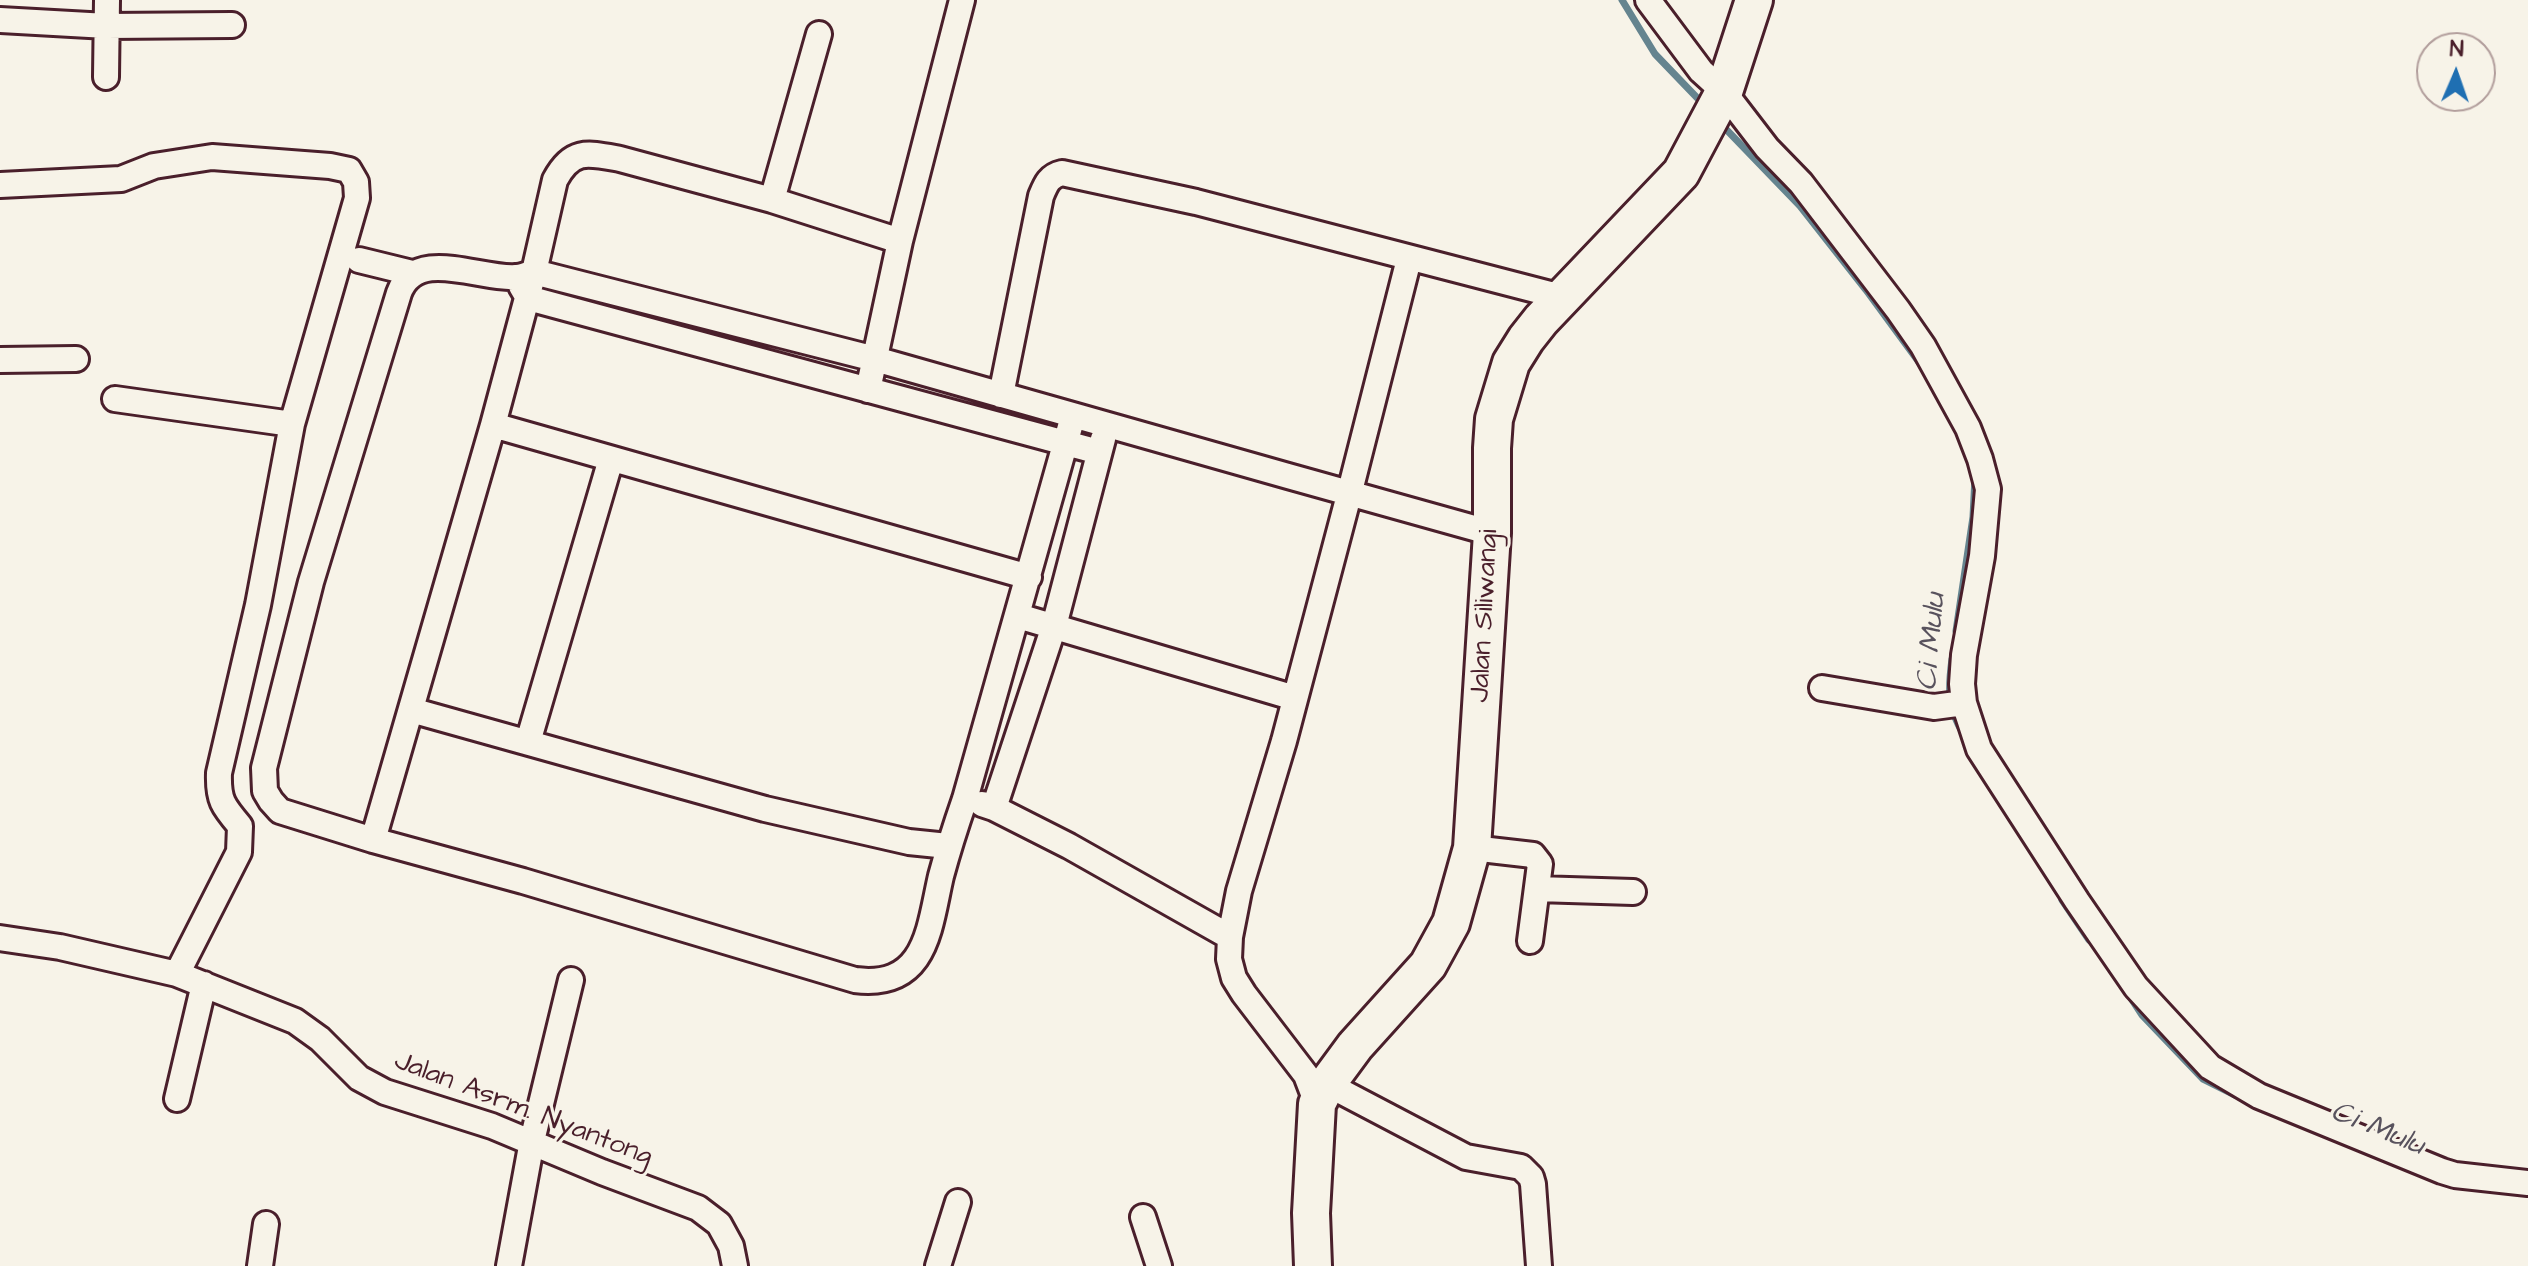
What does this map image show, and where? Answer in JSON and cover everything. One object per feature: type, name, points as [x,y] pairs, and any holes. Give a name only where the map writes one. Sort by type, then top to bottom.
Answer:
[{"type":"street","points":[[106,77],[107,0]]},
{"type":"street","points":[[868,390],[900,241],[962,0]]},
{"type":"street","points":[[1648,0],[1701,71],[1723,92],[1767,148],[1801,183],[1898,310],[1923,346],[1968,428],[1988,489],[1982,556],[1964,655],[1963,703],[1979,749],[2136,987],[2210,1067],[2259,1096],[2442,1171],[2528,1183]]},
{"type":"street","name":"Jalan Siliwangi","points":[[1322,1094],[1355,1046],[1428,965],[1451,923],[1472,848],[1492,533],[1494,419],[1511,363],[1526,339],[1562,297],[1681,173],[1723,92],[1754,0]]},
{"type":"street","points":[[0,20],[107,26],[232,25]]},
{"type":"street","points":[[772,200],[819,34]]},
{"type":"street","points":[[373,840],[493,425],[526,283],[555,180],[563,167],[571,158],[596,155],[620,159],[772,200],[900,241]]},
{"type":"street","points":[[0,185],[121,179],[154,166],[212,157],[330,166],[349,170],[356,182],[357,198],[292,424],[258,605],[219,773],[221,803],[240,826],[239,852],[177,974]]},
{"type":"street","points":[[1001,395],[1041,196],[1048,181],[1062,173],[1196,202],[1562,297]]},
{"type":"street","points":[[1409,259],[1295,698],[1239,891],[1229,959],[1234,978],[1244,994],[1322,1094],[1466,1157],[1515,1165],[1526,1172],[1533,1184],[1539,1266]]},
{"type":"street","points":[[359,260],[412,273],[435,267],[732,323],[875,359],[1492,533]]},
{"type":"street","points":[[412,273],[399,293],[311,582],[264,768],[265,791],[271,801],[280,811],[373,840],[523,881],[855,980],[873,982],[907,967],[919,955],[930,932],[948,846],[965,799],[1073,416]]},
{"type":"street","points":[[526,283],[722,351],[1099,452]]},
{"type":"street","points":[[722,351],[732,323]]},
{"type":"street","points":[[0,360],[76,359]]},
{"type":"street","points":[[115,399],[292,424]]},
{"type":"street","points":[[493,425],[1029,577]]},
{"type":"street","points":[[994,808],[1054,626],[1107,425]]},
{"type":"street","points":[[528,742],[611,459]]},
{"type":"street","points":[[1018,616],[1295,698]]},
{"type":"street","points":[[1822,688],[1934,707],[1963,703]]},
{"type":"street","points":[[411,710],[765,809],[909,842],[948,846]]},
{"type":"street","points":[[965,799],[994,808],[1069,846],[1230,937]]},
{"type":"street","points":[[1472,848],[1533,855],[1540,864],[1530,941]]},
{"type":"street","points":[[1537,889],[1633,892]]},
{"type":"street","name":"Jalan Asrm. Nyantong","points":[[0,938],[60,947],[177,974],[295,1021],[320,1039],[359,1078],[385,1092],[532,1141],[602,1172],[698,1208],[719,1224],[731,1246],[735,1266]]},
{"type":"street","points":[[509,1266],[532,1141],[571,980]]},
{"type":"street","points":[[177,1099],[204,984]]},
{"type":"street","points":[[1313,1266],[1311,1213],[1322,1094]]},
{"type":"street","points":[[938,1266],[958,1202]]},
{"type":"street","points":[[1143,1217],[1159,1266]]},
{"type":"street","points":[[260,1266],[266,1224]]},
{"type":"waterway","name":"Ci Mulu","points":[[1622,0],[1655,54],[1704,105]]},
{"type":"waterway","name":"Ci Mulu","points":[[1720,123],[1800,206],[1921,365]]},
{"type":"waterway","name":"Ci Mulu","points":[[1956,631],[1973,517],[1975,477]]},
{"type":"waterway","name":"Ci Mulu","points":[[1952,659],[1950,698],[1954,716],[1964,735]]},
{"type":"waterway","name":"Ci Mulu","points":[[2062,900],[2089,940]]},
{"type":"waterway","name":"Ci Mulu","points":[[2129,995],[2142,1015],[2203,1079],[2235,1095]]}]
